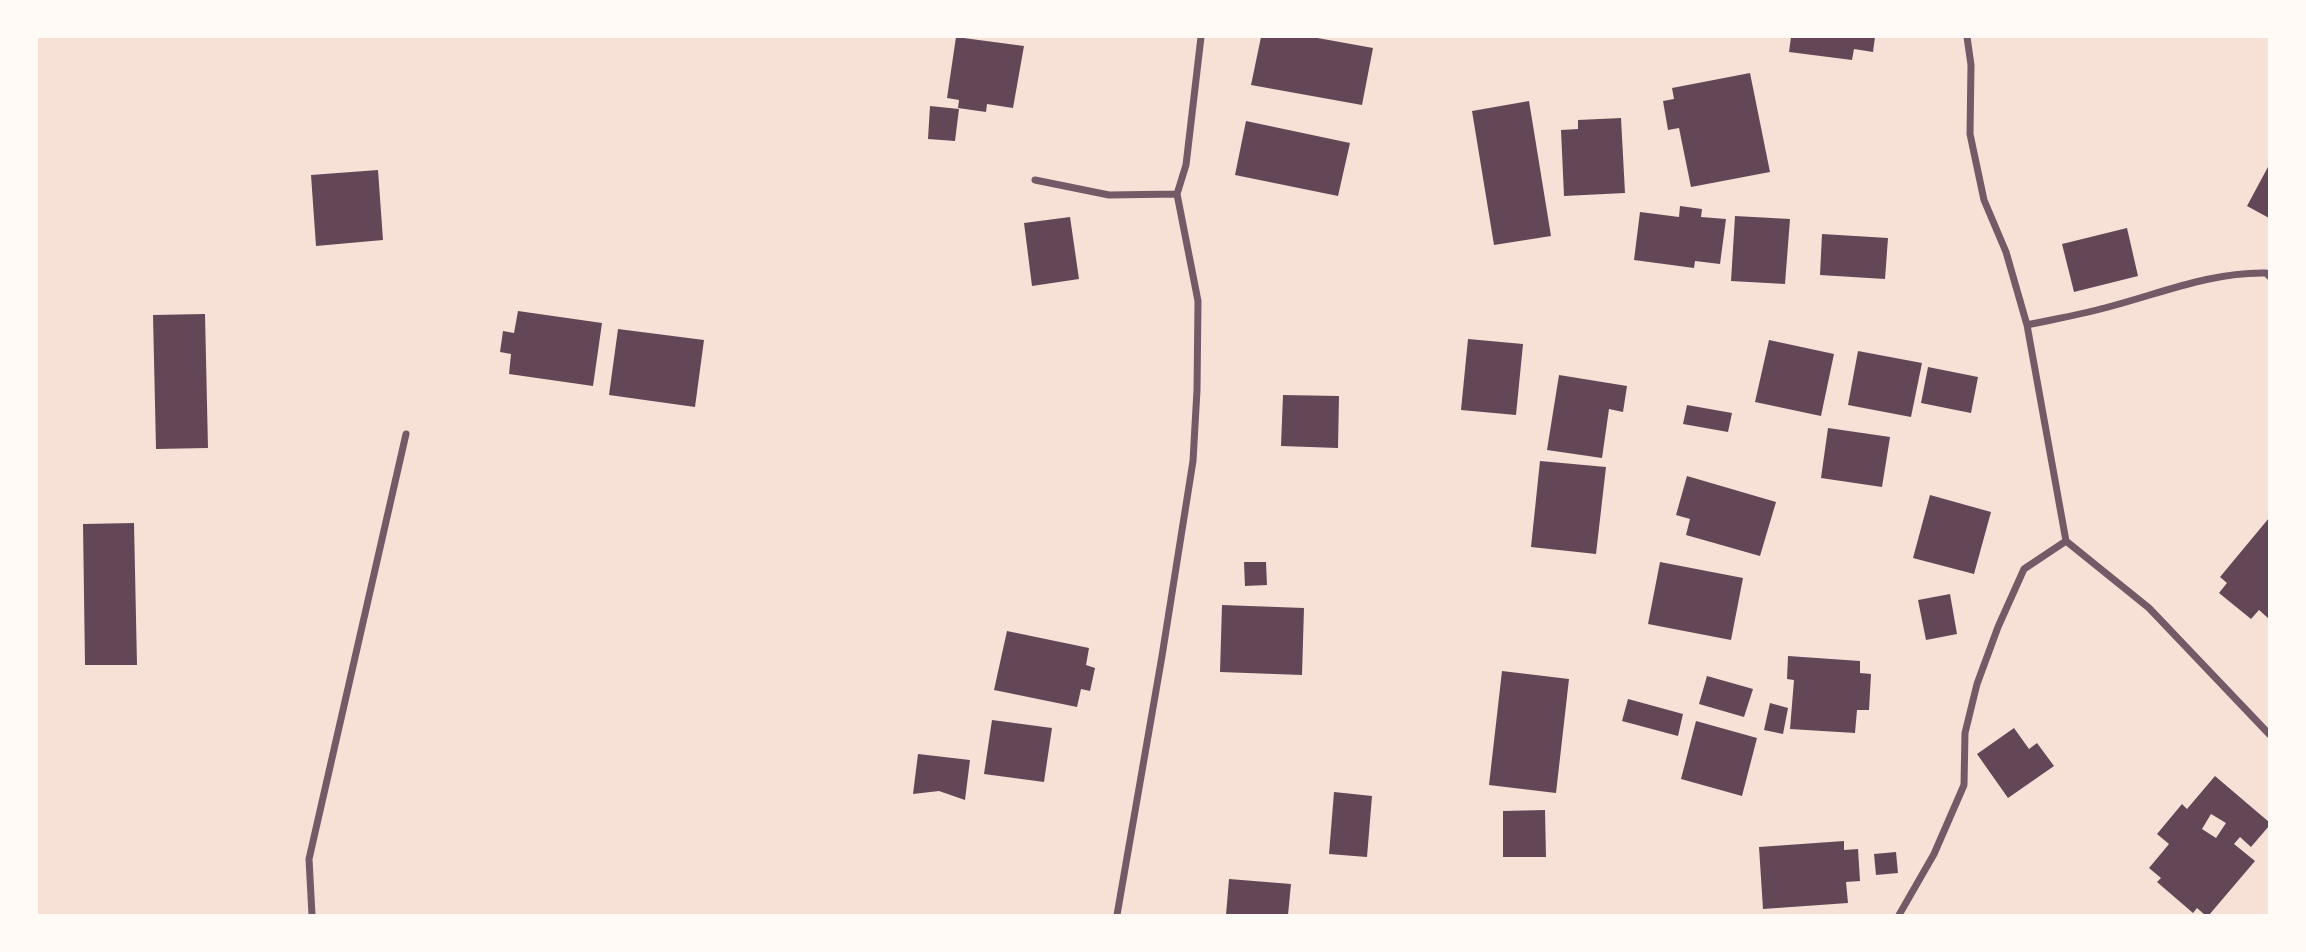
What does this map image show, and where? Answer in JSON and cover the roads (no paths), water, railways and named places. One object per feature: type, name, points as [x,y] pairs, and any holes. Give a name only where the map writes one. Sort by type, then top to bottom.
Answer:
[{"type":"street","points":[[1117,915],[1193,461],[1198,301],[1177,194],[1186,165],[1201,37]]},
{"type":"street","points":[[1967,37],[1971,65],[1970,134],[1984,200],[2006,252],[2027,325],[2066,541],[2149,608],[2269,734]]},
{"type":"street","points":[[1035,180],[1109,195],[1177,194]]},
{"type":"street","points":[[2027,325],[2110,307],[2236,273],[2266,273],[2269,276]]},
{"type":"street","points":[[312,915],[309,859],[406,434]]},
{"type":"street","points":[[1899,915],[1934,854],[1964,785],[1965,733],[1977,684],[1998,627],[2024,569],[2066,541]]}]
